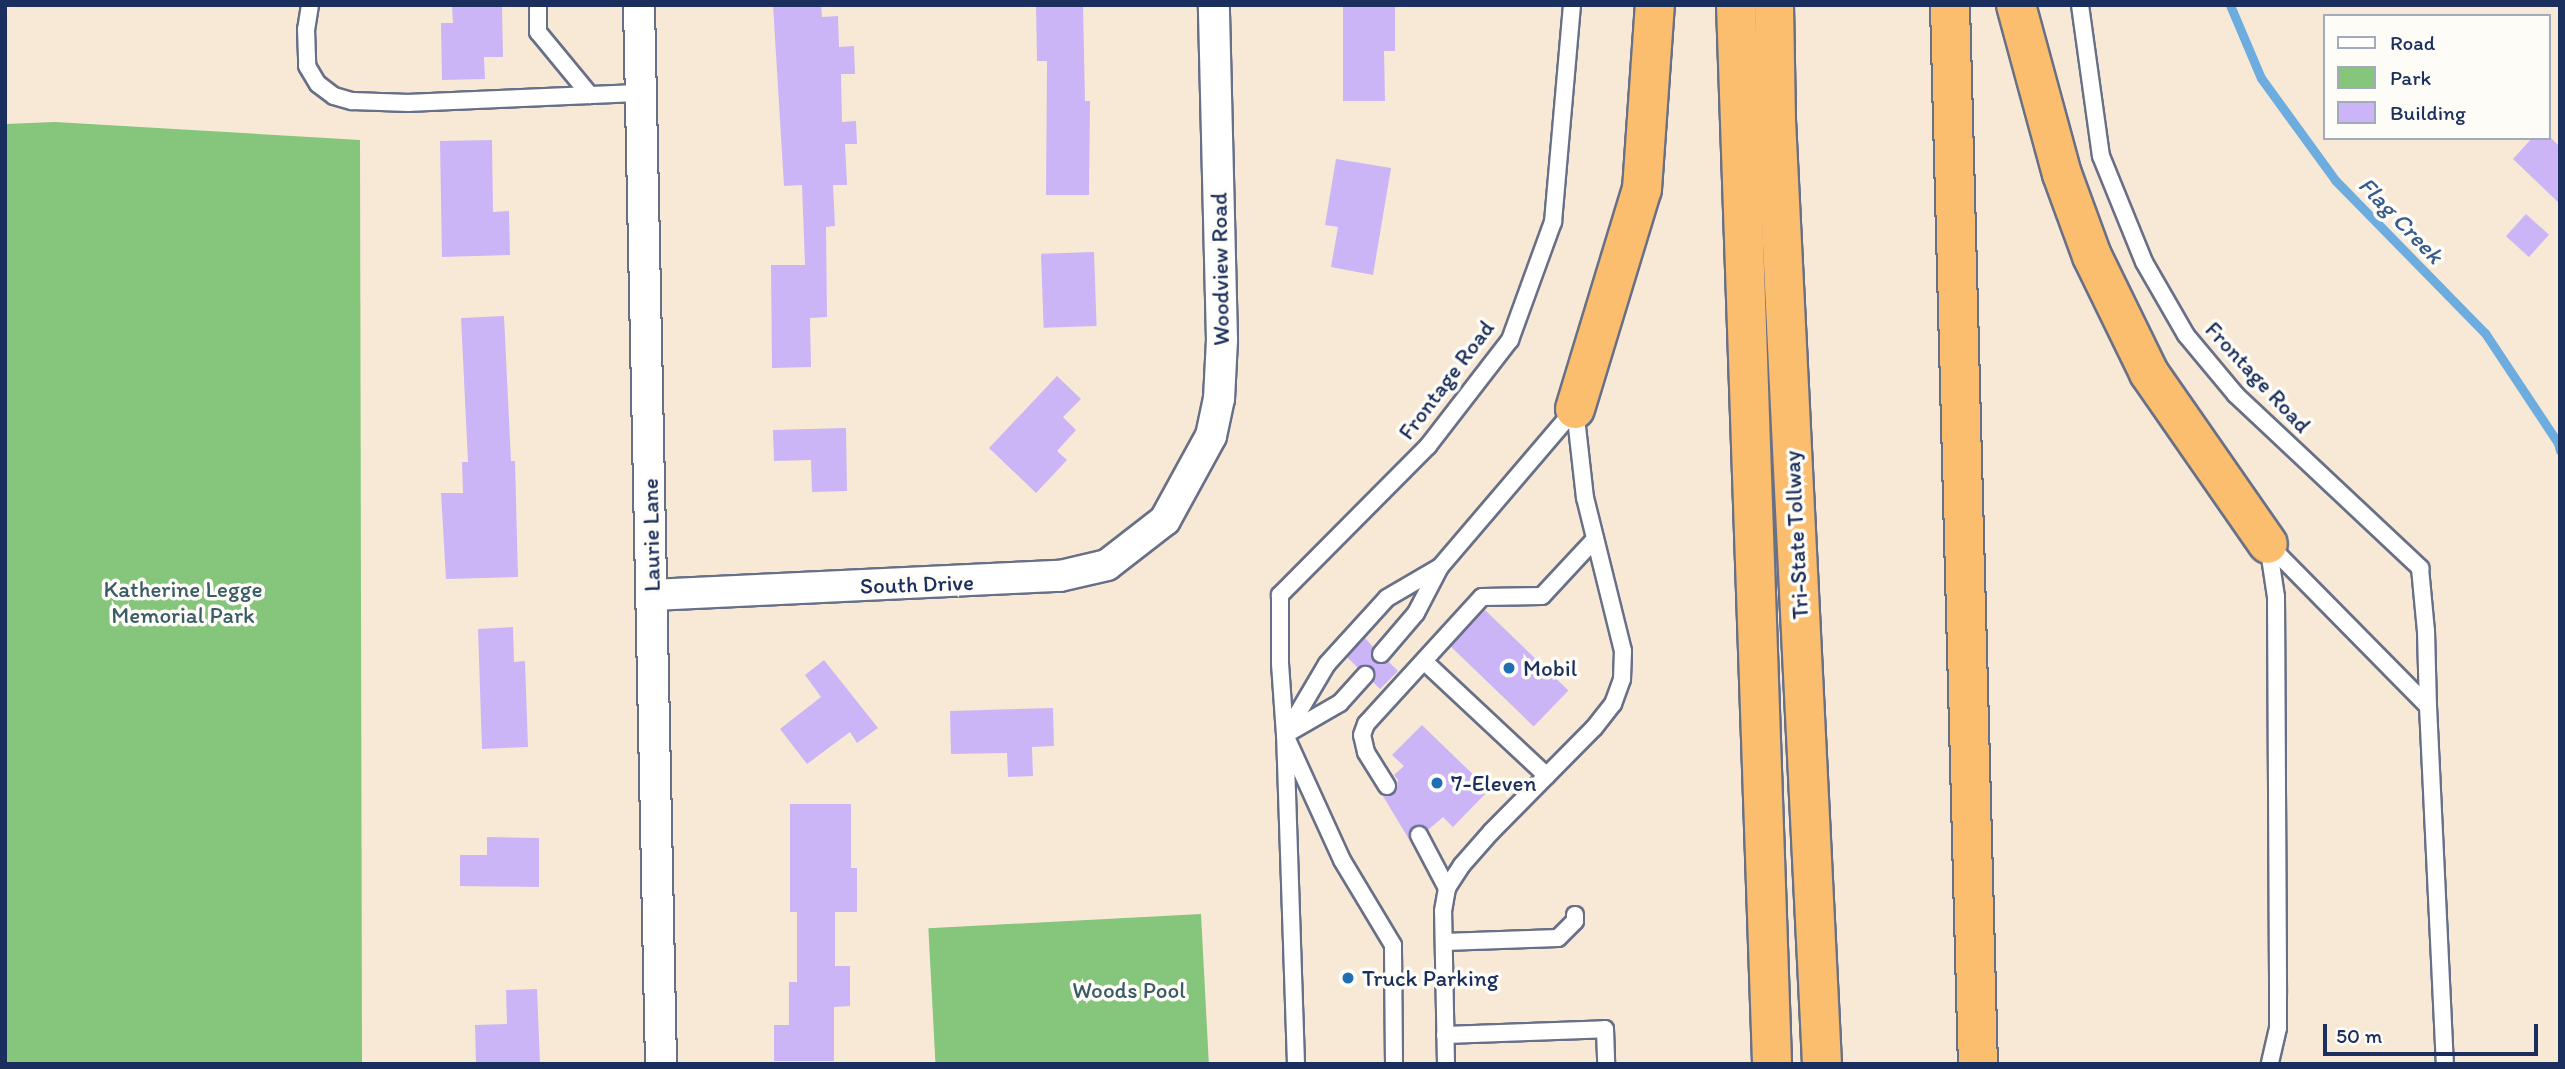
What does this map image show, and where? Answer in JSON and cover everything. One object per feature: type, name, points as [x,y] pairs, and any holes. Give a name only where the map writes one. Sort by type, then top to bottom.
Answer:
[{"type":"highway","points":[[1574,409],[1642,189],[1655,5]]},
{"type":"highway","name":"Tri-State Tollway","points":[[1736,5],[1772,1064]]},
{"type":"highway","name":"Tri-State Tollway","points":[[1774,5],[1776,120],[1822,1064]]},
{"type":"highway","points":[[1950,5],[1978,1064]]},
{"type":"highway","points":[[2015,5],[2062,174],[2092,256],[2148,373],[2268,544]]},
{"type":"street","name":"Laurie Lane","points":[[639,5],[661,1064]]},
{"type":"street","name":"Woodview Road","points":[[1164,520],[1211,436],[1219,399],[1222,340],[1214,5]]},
{"type":"street","name":"South Drive","points":[[652,595],[1060,576],[1107,565],[1164,520]]},
{"type":"lane","points":[[310,5],[306,29],[307,66],[317,84],[334,96],[352,100],[409,103],[641,93]]},
{"type":"lane","points":[[538,5],[538,32],[590,95]]},
{"type":"lane","name":"Frontage Road","points":[[1296,1064],[1285,735],[1280,663],[1280,595],[1428,446],[1510,340],[1553,222],[1572,5]]},
{"type":"lane","name":"Frontage Road","points":[[2080,5],[2101,156],[2144,262],[2186,335],[2236,395],[2420,568],[2426,631],[2445,1064]]},
{"type":"lane","points":[[1446,1064],[1443,911],[1447,888],[1462,864],[1594,728],[1613,704],[1622,679],[1623,651],[1585,498],[1574,409]]},
{"type":"lane","points":[[1381,654],[1416,613],[1440,567],[1574,409]]},
{"type":"lane","points":[[1387,786],[1366,752],[1362,735],[1366,724],[1482,597],[1542,596],[1595,539]]},
{"type":"lane","points":[[2268,544],[2428,706]]},
{"type":"lane","points":[[2268,544],[2276,597],[2278,967],[2278,1028],[2270,1064]]},
{"type":"lane","points":[[1285,735],[1327,664],[1387,598],[1440,567]]},
{"type":"lane","points":[[1424,661],[1547,776]]},
{"type":"lane","points":[[1285,735],[1340,703],[1365,675]]},
{"type":"lane","points":[[1285,735],[1342,860],[1393,945],[1394,1064]]},
{"type":"lane","points":[[1419,835],[1447,888]]},
{"type":"lane","points":[[1444,942],[1558,938],[1574,921],[1575,915]]},
{"type":"lane","points":[[1445,1035],[1605,1029],[1606,1064]]},
{"type":"green space","name":"Katherine Legge Memorial Park","points":[[55,122],[360,140],[362,1064],[5,1064],[5,124]]},
{"type":"green space","name":"Woods Pool","points":[[1201,914],[1209,1064],[935,1064],[928,928]]},
{"type":"building","points":[[452,5],[502,5],[503,57],[484,57],[485,79],[442,80],[441,23],[453,23]]},
{"type":"building","points":[[773,5],[821,5],[822,17],[838,16],[839,47],[854,46],[855,74],[841,74],[842,122],[856,121],[857,144],[845,144],[847,185],[833,185],[835,226],[826,227],[827,317],[810,318],[811,367],[772,368],[771,265],[805,265],[802,185],[784,186]]},
{"type":"building","points":[[1036,5],[1083,5],[1085,101],[1090,101],[1089,195],[1046,195],[1047,61],[1037,61]]},
{"type":"building","points":[[1343,5],[1395,5],[1395,51],[1384,51],[1385,101],[1343,101]]},
{"type":"building","points":[[2551,138],[2560,147],[2560,204],[2513,159],[2530,140]]},
{"type":"building","points":[[492,140],[493,212],[509,211],[510,255],[442,257],[440,141]]},
{"type":"building","points":[[1336,159],[1391,168],[1373,275],[1331,267],[1338,227],[1325,225]]},
{"type":"building","points":[[2526,214],[2549,235],[2529,257],[2506,236]]},
{"type":"building","points":[[1094,252],[1097,326],[1044,328],[1041,254]]},
{"type":"building","points":[[504,316],[511,461],[515,461],[518,577],[446,579],[441,493],[463,493],[462,462],[468,462],[461,318]]},
{"type":"building","points":[[1057,376],[1081,399],[1063,417],[1076,430],[1057,451],[1067,460],[1036,493],[989,448]]},
{"type":"building","points":[[846,428],[847,491],[812,492],[811,460],[774,461],[773,430]]},
{"type":"building","name":"Mobil","points":[[1485,610],[1568,691],[1534,727],[1450,646]]},
{"type":"building","points":[[513,627],[514,662],[525,661],[528,747],[482,749],[478,629]]},
{"type":"building","points":[[1365,638],[1373,647],[1371,653],[1374,661],[1380,664],[1388,661],[1398,671],[1380,689],[1373,682],[1375,676],[1372,668],[1366,665],[1358,668],[1347,657]]},
{"type":"building","points":[[824,660],[878,728],[857,743],[850,732],[807,764],[780,729],[821,697],[805,675]]},
{"type":"building","points":[[1053,708],[1054,746],[1032,747],[1033,776],[1008,777],[1007,753],[951,754],[950,711]]},
{"type":"building","name":"7-Eleven","points":[[1422,725],[1489,790],[1453,827],[1443,817],[1428,830],[1424,826],[1415,825],[1410,830],[1410,841],[1383,796],[1396,792],[1398,780],[1394,775],[1404,766],[1392,755]]},
{"type":"building","points":[[790,804],[851,804],[851,868],[857,868],[857,912],[835,912],[835,966],[850,966],[850,1006],[834,1007],[834,1061],[774,1061],[774,1025],[789,1025],[789,982],[797,982],[797,912],[790,912]]},
{"type":"building","points":[[487,837],[539,838],[539,887],[460,886],[460,855],[487,855]]},
{"type":"building","points":[[537,989],[540,1064],[476,1064],[475,1025],[507,1024],[506,990]]},
{"type":"waterway","name":"Flag Creek","points":[[2230,5],[2261,78],[2335,180],[2485,333],[2558,443],[2560,451]]},
{"type":"place","name":"Mobil","points":[[1509,668]]},
{"type":"place","name":"7-Eleven","points":[[1437,783]]},
{"type":"place","name":"Truck Parking","points":[[1348,978]]}]
